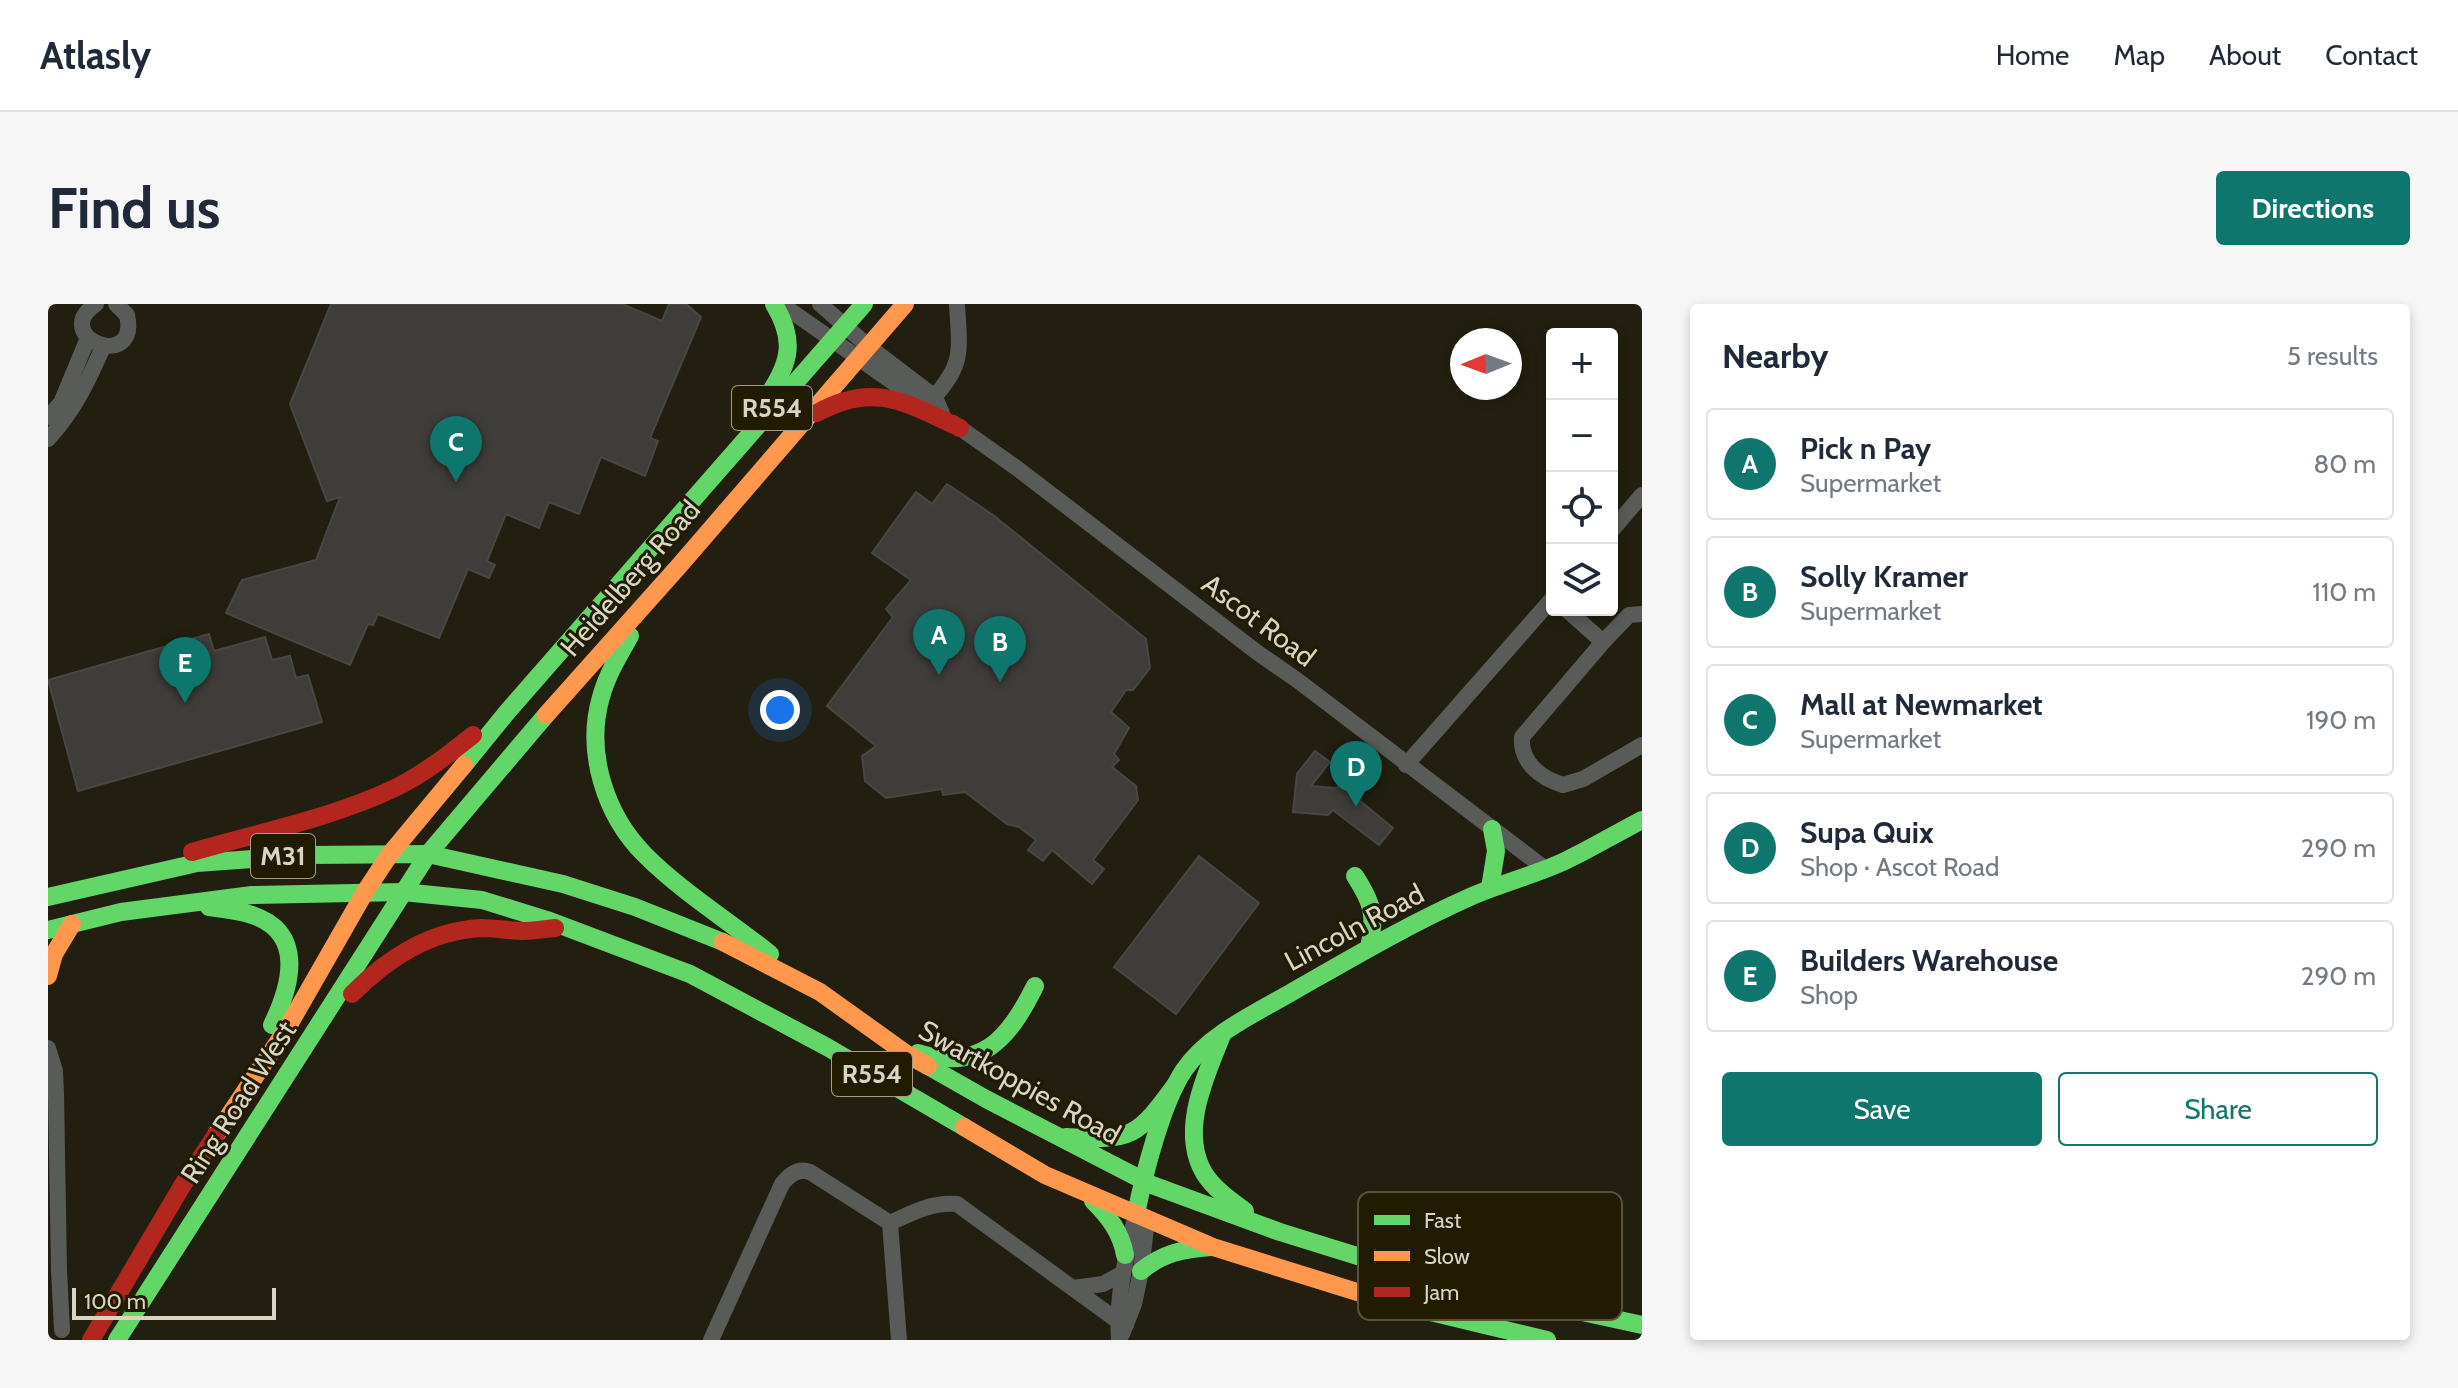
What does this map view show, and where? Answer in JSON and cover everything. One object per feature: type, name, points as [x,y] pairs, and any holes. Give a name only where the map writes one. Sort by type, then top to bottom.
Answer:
[{"type":"main road","points":[[711,478],[782,376],[788,361],[786,325],[774,304]]},
{"type":"main road","name":"Heidelberg Road","points":[[365,892],[390,854],[508,711],[864,304]]},
{"type":"main road","name":"Heidelberg Road","points":[[403,892],[428,854],[541,721],[905,304]]},
{"type":"main road","points":[[798,426],[834,401],[864,395],[895,399],[960,428]]},
{"type":"main road","points":[[651,598],[614,665],[600,698],[595,734],[597,765],[605,793],[634,843],[656,865],[820,992]]},
{"type":"main road","points":[[137,875],[192,853],[385,792],[443,759],[508,711]]},
{"type":"main road","name":"Lincoln Road","points":[[1141,1216],[1163,1114],[1176,1084],[1196,1055],[1254,1014],[1369,948],[1490,888],[1565,861],[1642,820]]},
{"type":"main road","points":[[1490,888],[1496,851],[1492,829]]},
{"type":"main road","name":"Swartkoppies Road","points":[[390,854],[428,854],[563,884],[704,933],[820,992],[934,1070],[1148,1183],[1280,1232],[1358,1256]]},
{"type":"main road","name":"M31","points":[[48,897],[197,863],[246,858],[390,854]]},
{"type":"main road","points":[[1355,876],[1375,913],[1369,948]]},
{"type":"main road","name":"M31","points":[[48,930],[121,912],[182,903],[252,895],[365,892]]},
{"type":"main road","name":"R554","points":[[365,892],[403,892],[482,900],[690,974],[827,1047],[1045,1175],[1213,1247],[1358,1292]]},
{"type":"main road","name":"Ring Road West","points":[[91,1340],[182,1186],[286,1030],[365,892]]},
{"type":"main road","name":"Ring Road West","points":[[117,1340],[403,892]]},
{"type":"main road","points":[[182,903],[257,917],[274,928],[288,946],[291,967],[285,999],[247,1072],[230,1116]]},
{"type":"main road","points":[[48,976],[54,954],[72,924]]},
{"type":"main road","points":[[306,1047],[374,971],[400,952],[452,932],[565,927]]},
{"type":"main road","points":[[886,1039],[919,1054],[944,1059],[960,1060],[972,1056],[1000,1040],[1035,986]]},
{"type":"main road","points":[[1222,1035],[1195,1113],[1193,1144],[1197,1159],[1203,1173],[1220,1193],[1280,1232]]},
{"type":"main road","points":[[1060,1137],[1099,1138],[1122,1136],[1135,1131],[1146,1124],[1176,1084]]},
{"type":"main road","points":[[1085,1194],[1115,1225],[1123,1239],[1130,1267],[1162,1254],[1213,1247]]},
{"type":"main road","name":"R554","points":[[1465,1320],[1547,1340]]},
{"type":"main road","name":"Swartkoppies Road","points":[[1620,1320],[1642,1325]]},
{"type":"street","points":[[48,439],[79,400],[96,343],[84,322],[88,311],[96,304]]},
{"type":"street","points":[[781,304],[838,332],[931,402],[944,388],[958,360],[957,304]]},
{"type":"street","points":[[820,304],[838,332]]},
{"type":"street","points":[[96,343],[120,342],[127,333],[127,315],[118,305]]},
{"type":"street","points":[[48,417],[61,403],[96,343]]},
{"type":"street","name":"Ascot Road","points":[[931,402],[943,416],[1018,469],[1543,867]]},
{"type":"street","points":[[1618,523],[1642,495]]},
{"type":"street","points":[[1406,765],[1546,606]]},
{"type":"street","points":[[1642,614],[1629,615],[1603,642],[1522,737],[1522,754],[1544,775],[1563,785],[1583,779],[1642,745]]},
{"type":"street","points":[[1574,616],[1603,642]]},
{"type":"street","points":[[48,1048],[55,1071],[54,1272],[62,1330]]},
{"type":"street","points":[[711,1340],[782,1184],[789,1176],[798,1171],[810,1172],[890,1223]]},
{"type":"street","points":[[890,1223],[925,1206],[957,1204],[1073,1288],[1121,1331],[1134,1304],[1130,1267],[1141,1216]]},
{"type":"street","points":[[890,1223],[899,1340]]},
{"type":"street","points":[[1073,1288],[1103,1284],[1130,1267]]},
{"type":"building","points":[[331,304],[622,304],[662,321],[669,304],[686,304],[701,317],[650,438],[658,441],[645,476],[601,457],[579,514],[549,502],[539,528],[506,514],[487,561],[495,565],[489,578],[468,569],[439,638],[378,614],[373,625],[368,624],[350,665],[226,613],[242,580],[316,560],[340,497],[327,501],[290,404]]},
{"type":"building","points":[[947,484],[993,515],[1146,639],[1150,668],[1133,690],[1126,690],[1111,712],[1129,728],[1114,754],[1119,760],[1112,767],[1136,786],[1138,800],[1093,860],[1104,869],[1092,884],[1052,850],[1043,861],[1028,850],[1036,840],[1019,827],[1007,824],[965,792],[943,795],[942,789],[886,798],[865,781],[862,756],[876,746],[827,706],[893,617],[886,609],[911,580],[872,553],[916,492],[932,504]]},
{"type":"building","points":[[209,634],[214,651],[265,637],[272,660],[290,656],[296,678],[308,675],[322,722],[78,791],[48,680]]},
{"type":"building","points":[[1315,751],[1330,762],[1311,786],[1342,786],[1393,828],[1379,845],[1333,810],[1328,815],[1293,812],[1297,774]]},
{"type":"building","points":[[1199,856],[1259,903],[1176,1014],[1114,967]]},
{"type":"traffic: fast","points":[[769,394],[782,371],[788,350],[785,328],[774,304]]},
{"type":"traffic: fast","points":[[464,765],[864,304]]},
{"type":"traffic: fast","points":[[630,636],[607,681],[597,718],[597,761],[609,802],[631,839],[659,869],[770,954]]},
{"type":"traffic: fast","points":[[117,1340],[428,854],[546,715]]},
{"type":"traffic: fast","points":[[1136,1214],[1168,1101],[1194,1057],[1220,1035],[1425,919],[1482,892],[1567,860],[1642,820]]},
{"type":"traffic: fast","points":[[1490,888],[1496,851],[1492,829]]},
{"type":"traffic: fast","points":[[48,897],[197,863],[309,855],[428,854],[563,884],[635,907],[723,942]]},
{"type":"traffic: fast","points":[[1355,876],[1371,910],[1369,948]]},
{"type":"traffic: fast","points":[[48,930],[121,912],[252,895],[403,892],[482,900],[547,920],[690,974],[827,1047],[964,1127]]},
{"type":"traffic: fast","points":[[209,907],[252,915],[269,923],[281,934],[287,947],[288,978],[272,1025]]},
{"type":"traffic: fast","points":[[918,1053],[959,1058],[976,1054],[990,1046],[1015,1022],[1035,986]]},
{"type":"traffic: fast","points":[[1222,1035],[1198,1103],[1194,1139],[1197,1156],[1208,1179],[1245,1211]]},
{"type":"traffic: fast","points":[[928,1066],[1152,1185],[1280,1232],[1358,1256]]},
{"type":"traffic: fast","points":[[1066,1137],[1106,1138],[1132,1132],[1152,1115],[1176,1084]]},
{"type":"traffic: fast","points":[[1093,1201],[1114,1225],[1125,1255]]},
{"type":"traffic: fast","points":[[1141,1271],[1174,1253],[1211,1247]]},
{"type":"traffic: fast","points":[[1464,1320],[1547,1340]]},
{"type":"traffic: fast","points":[[1619,1320],[1642,1325]]},
{"type":"traffic: slow","points":[[546,715],[905,304]]},
{"type":"traffic: slow","points":[[216,1135],[286,1030],[390,854],[464,765]]},
{"type":"traffic: slow","points":[[48,976],[54,954],[72,924]]},
{"type":"traffic: slow","points":[[723,942],[820,992],[928,1066]]},
{"type":"traffic: slow","points":[[964,1127],[1045,1175],[1213,1247],[1358,1292]]},
{"type":"traffic: jam","points":[[817,413],[837,403],[873,397],[906,404],[960,428]]},
{"type":"traffic: jam","points":[[192,852],[322,816],[373,798],[417,776],[473,735]]},
{"type":"traffic: jam","points":[[352,994],[395,958],[444,935],[481,928],[524,931],[555,928]]},
{"type":"traffic: jam","points":[[91,1340],[182,1186],[216,1135]]},
{"type":"place","name":"Mall at Newmarket","points":[[456,482]]},
{"type":"place","name":"Pick n Pay","points":[[939,675]]},
{"type":"place","name":"Solly Kramer","points":[[1000,682]]},
{"type":"place","name":"Builders Warehouse","points":[[185,703]]},
{"type":"place","name":"Supa Quix","points":[[1356,807]]}]
